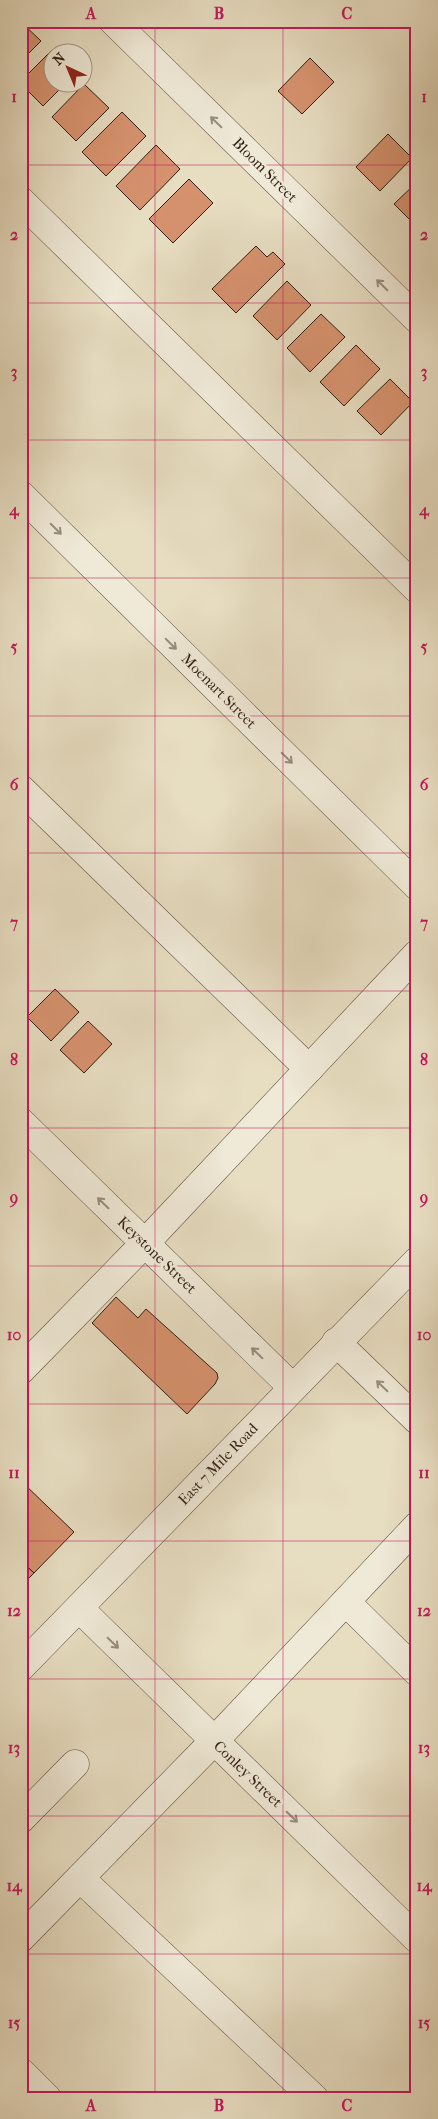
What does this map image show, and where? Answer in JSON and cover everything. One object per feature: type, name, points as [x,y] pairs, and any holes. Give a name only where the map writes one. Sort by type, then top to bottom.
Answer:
[{"type":"street","name":"Bloom Street","points":[[113,21],[417,319]]},
{"type":"street","points":[[21,201],[417,589]]},
{"type":"street","name":"Moenart Street","points":[[21,495],[417,886]]},
{"type":"street","points":[[21,789],[308,1069]]},
{"type":"street","points":[[21,1370],[145,1243],[417,954]]},
{"type":"street","name":"Keystone Street","points":[[21,1122],[292,1387]]},
{"type":"street","name":"East 7 Mile Road","points":[[21,1667],[292,1387],[417,1261]]},
{"type":"street","points":[[336,1342],[417,1420]]},
{"type":"street","points":[[21,1938],[214,1741],[417,1526]]},
{"type":"street","points":[[346,1602],[417,1672]]},
{"type":"street","name":"Conley Street","points":[[78,1608],[417,1939]]},
{"type":"street","points":[[21,1819],[75,1764]]},
{"type":"street","points":[[80,1878],[314,2098]]},
{"type":"street","points":[[21,2072],[48,2098]]},
{"type":"building","points":[[21,22],[41,41],[21,61]]},
{"type":"building","points":[[310,58],[334,82],[302,114],[278,91]]},
{"type":"building","points":[[42,60],[42,92],[57,92],[43,106],[21,84],[21,81]]},
{"type":"building","points":[[76,92],[92,92],[109,108],[76,141],[52,117]]},
{"type":"building","points":[[122,112],[146,136],[106,176],[82,152]]},
{"type":"building","points":[[388,134],[412,158],[380,191],[356,167]]},
{"type":"building","points":[[156,145],[180,169],[140,210],[116,186]]},
{"type":"building","points":[[189,179],[213,203],[173,243],[149,219]]},
{"type":"building","points":[[417,182],[417,227],[394,204]]},
{"type":"building","points":[[256,246],[267,257],[273,252],[285,264],[236,313],[212,289]]},
{"type":"building","points":[[287,281],[311,305],[277,340],[253,316]]},
{"type":"building","points":[[321,314],[345,337],[310,372],[287,348]]},
{"type":"building","points":[[356,345],[380,369],[344,406],[320,382]]},
{"type":"building","points":[[390,379],[413,402],[381,435],[357,411]]},
{"type":"building","points":[[55,989],[79,1012],[51,1041],[27,1017]]},
{"type":"building","points":[[88,1021],[112,1044],[84,1073],[60,1050]]},
{"type":"building","points":[[116,1297],[138,1318],[146,1309],[217,1373],[218,1378],[215,1384],[187,1414],[92,1323]]},
{"type":"building","points":[[21,1481],[74,1532],[34,1573],[21,1561]]},
{"type":"building","points":[[21,1561],[34,1573],[21,1586]]}]
